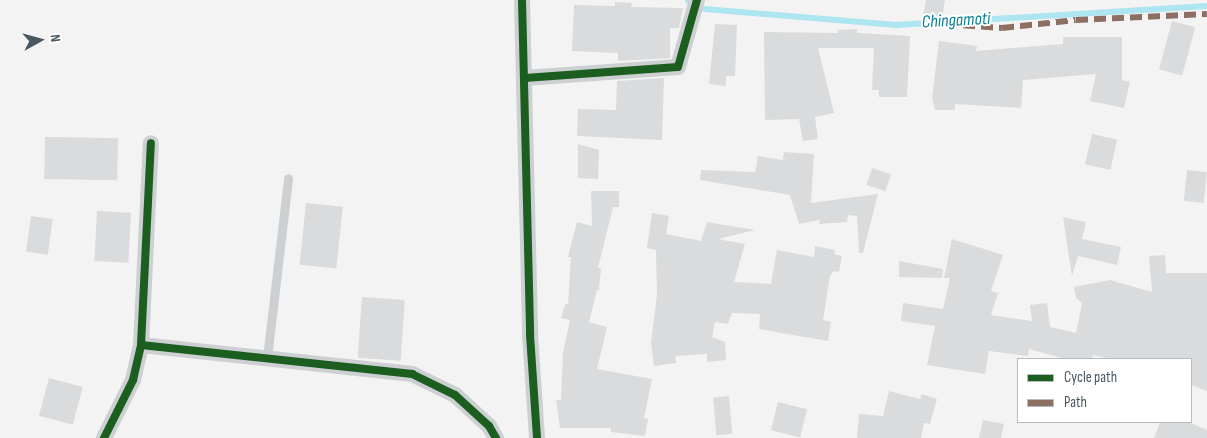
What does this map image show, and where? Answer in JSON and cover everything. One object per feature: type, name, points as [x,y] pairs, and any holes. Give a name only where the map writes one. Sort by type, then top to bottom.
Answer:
[{"type":"street","points":[[522,0],[530,335],[537,438]]},
{"type":"street","points":[[525,78],[678,67],[697,0]]},
{"type":"street","points":[[104,438],[133,380],[141,346],[151,143]]},
{"type":"street","points":[[141,346],[412,374],[454,395],[489,426],[496,438]]},
{"type":"lane","points":[[267,358],[288,178]]},
{"type":"building","points":[[926,0],[945,0],[942,19],[923,16]]},
{"type":"building","points":[[615,2],[632,3],[631,7],[683,8],[679,28],[670,28],[670,58],[618,61],[618,53],[572,51],[574,5],[615,6]]},
{"type":"building","points":[[1172,21],[1195,27],[1182,76],[1159,69]]},
{"type":"building","points":[[715,24],[737,25],[735,76],[726,76],[726,86],[709,84]]},
{"type":"building","points":[[857,29],[857,33],[910,36],[907,97],[879,97],[879,90],[872,90],[874,48],[818,48],[834,113],[815,117],[818,139],[803,141],[799,119],[765,120],[764,32],[838,33],[837,30]]},
{"type":"building","points":[[1063,37],[1122,37],[1122,80],[1130,82],[1124,108],[1090,101],[1096,74],[1023,80],[1021,108],[955,104],[955,110],[935,110],[932,98],[939,41],[977,46],[976,51],[1063,44]]},
{"type":"building","points":[[664,78],[662,140],[577,136],[578,109],[616,110],[617,81]]},
{"type":"building","points":[[1092,134],[1117,140],[1110,170],[1085,164]]},
{"type":"building","points":[[45,137],[118,138],[117,180],[44,179]]},
{"type":"building","points":[[578,144],[599,150],[598,179],[578,178]]},
{"type":"building","points":[[784,152],[814,154],[811,203],[878,194],[863,253],[859,253],[857,216],[848,215],[847,222],[819,224],[820,220],[799,224],[790,195],[700,180],[701,170],[755,172],[758,156],[783,160]]},
{"type":"building","points":[[872,168],[891,174],[885,191],[866,185]]},
{"type":"building","points":[[1187,170],[1207,172],[1204,203],[1184,201]]},
{"type":"building","points":[[591,191],[619,191],[619,207],[613,207],[598,268],[601,268],[599,290],[597,290],[589,322],[607,327],[597,369],[652,379],[644,418],[648,419],[645,436],[611,432],[611,428],[560,428],[556,400],[561,400],[563,352],[570,320],[561,318],[565,304],[568,304],[571,257],[568,257],[577,222],[592,226]]},
{"type":"building","points":[[306,203],[343,207],[336,269],[300,265]]},
{"type":"building","points":[[97,211],[131,213],[128,263],[94,261]]},
{"type":"building","points":[[652,213],[669,216],[666,234],[701,241],[707,222],[755,230],[718,239],[745,244],[734,282],[771,284],[777,250],[814,257],[815,246],[835,250],[834,254],[842,256],[839,272],[834,271],[830,276],[823,320],[831,322],[828,341],[759,329],[760,314],[732,313],[728,324],[715,322],[712,337],[725,342],[726,360],[707,362],[707,354],[675,356],[676,363],[654,366],[651,343],[657,295],[656,250],[647,248]]},
{"type":"building","points":[[31,216],[53,219],[48,255],[26,252]]},
{"type":"building","points":[[1063,217],[1086,222],[1082,239],[1121,247],[1117,265],[1078,256],[1072,276]]},
{"type":"building","points":[[952,239],[1003,255],[991,291],[998,293],[991,315],[1032,321],[1030,305],[1047,303],[1050,327],[1076,333],[1082,303],[1076,298],[1074,287],[1110,280],[1152,292],[1149,256],[1165,255],[1166,273],[1207,273],[1207,391],[1192,385],[1192,358],[1106,358],[1093,355],[1092,358],[1062,358],[1029,349],[1028,356],[989,351],[985,374],[927,365],[935,326],[901,321],[903,303],[943,309],[950,278],[944,278]]},
{"type":"building","points":[[899,261],[943,269],[942,278],[899,277]]},
{"type":"building","points":[[362,297],[405,300],[401,361],[358,358]]},
{"type":"building","points":[[49,378],[83,387],[73,425],[39,416]]},
{"type":"building","points":[[889,391],[920,399],[922,394],[937,399],[930,424],[924,423],[921,438],[857,438],[859,414],[883,416]]},
{"type":"building","points":[[729,396],[732,434],[716,435],[713,397]]},
{"type":"building","points":[[778,402],[807,409],[800,437],[771,430]]},
{"type":"building","points":[[983,420],[1004,424],[1001,438],[979,438]]},
{"type":"building","points":[[1160,423],[1191,423],[1207,430],[1207,438],[1154,438]]},
{"type":"waterway","name":"Chingamoti","points":[[705,9],[896,25],[1207,6]]},
{"type":"marked path","points":[[945,24],[1002,28],[1076,20],[1207,14]]},
{"type":"cycle path","points":[[522,0],[530,335],[537,438]]},
{"type":"cycle path","points":[[525,78],[678,67],[697,0]]},
{"type":"cycle path","points":[[141,345],[151,143]]},
{"type":"cycle path","points":[[104,438],[133,380],[141,345],[412,374],[455,395],[489,426],[496,438]]}]
